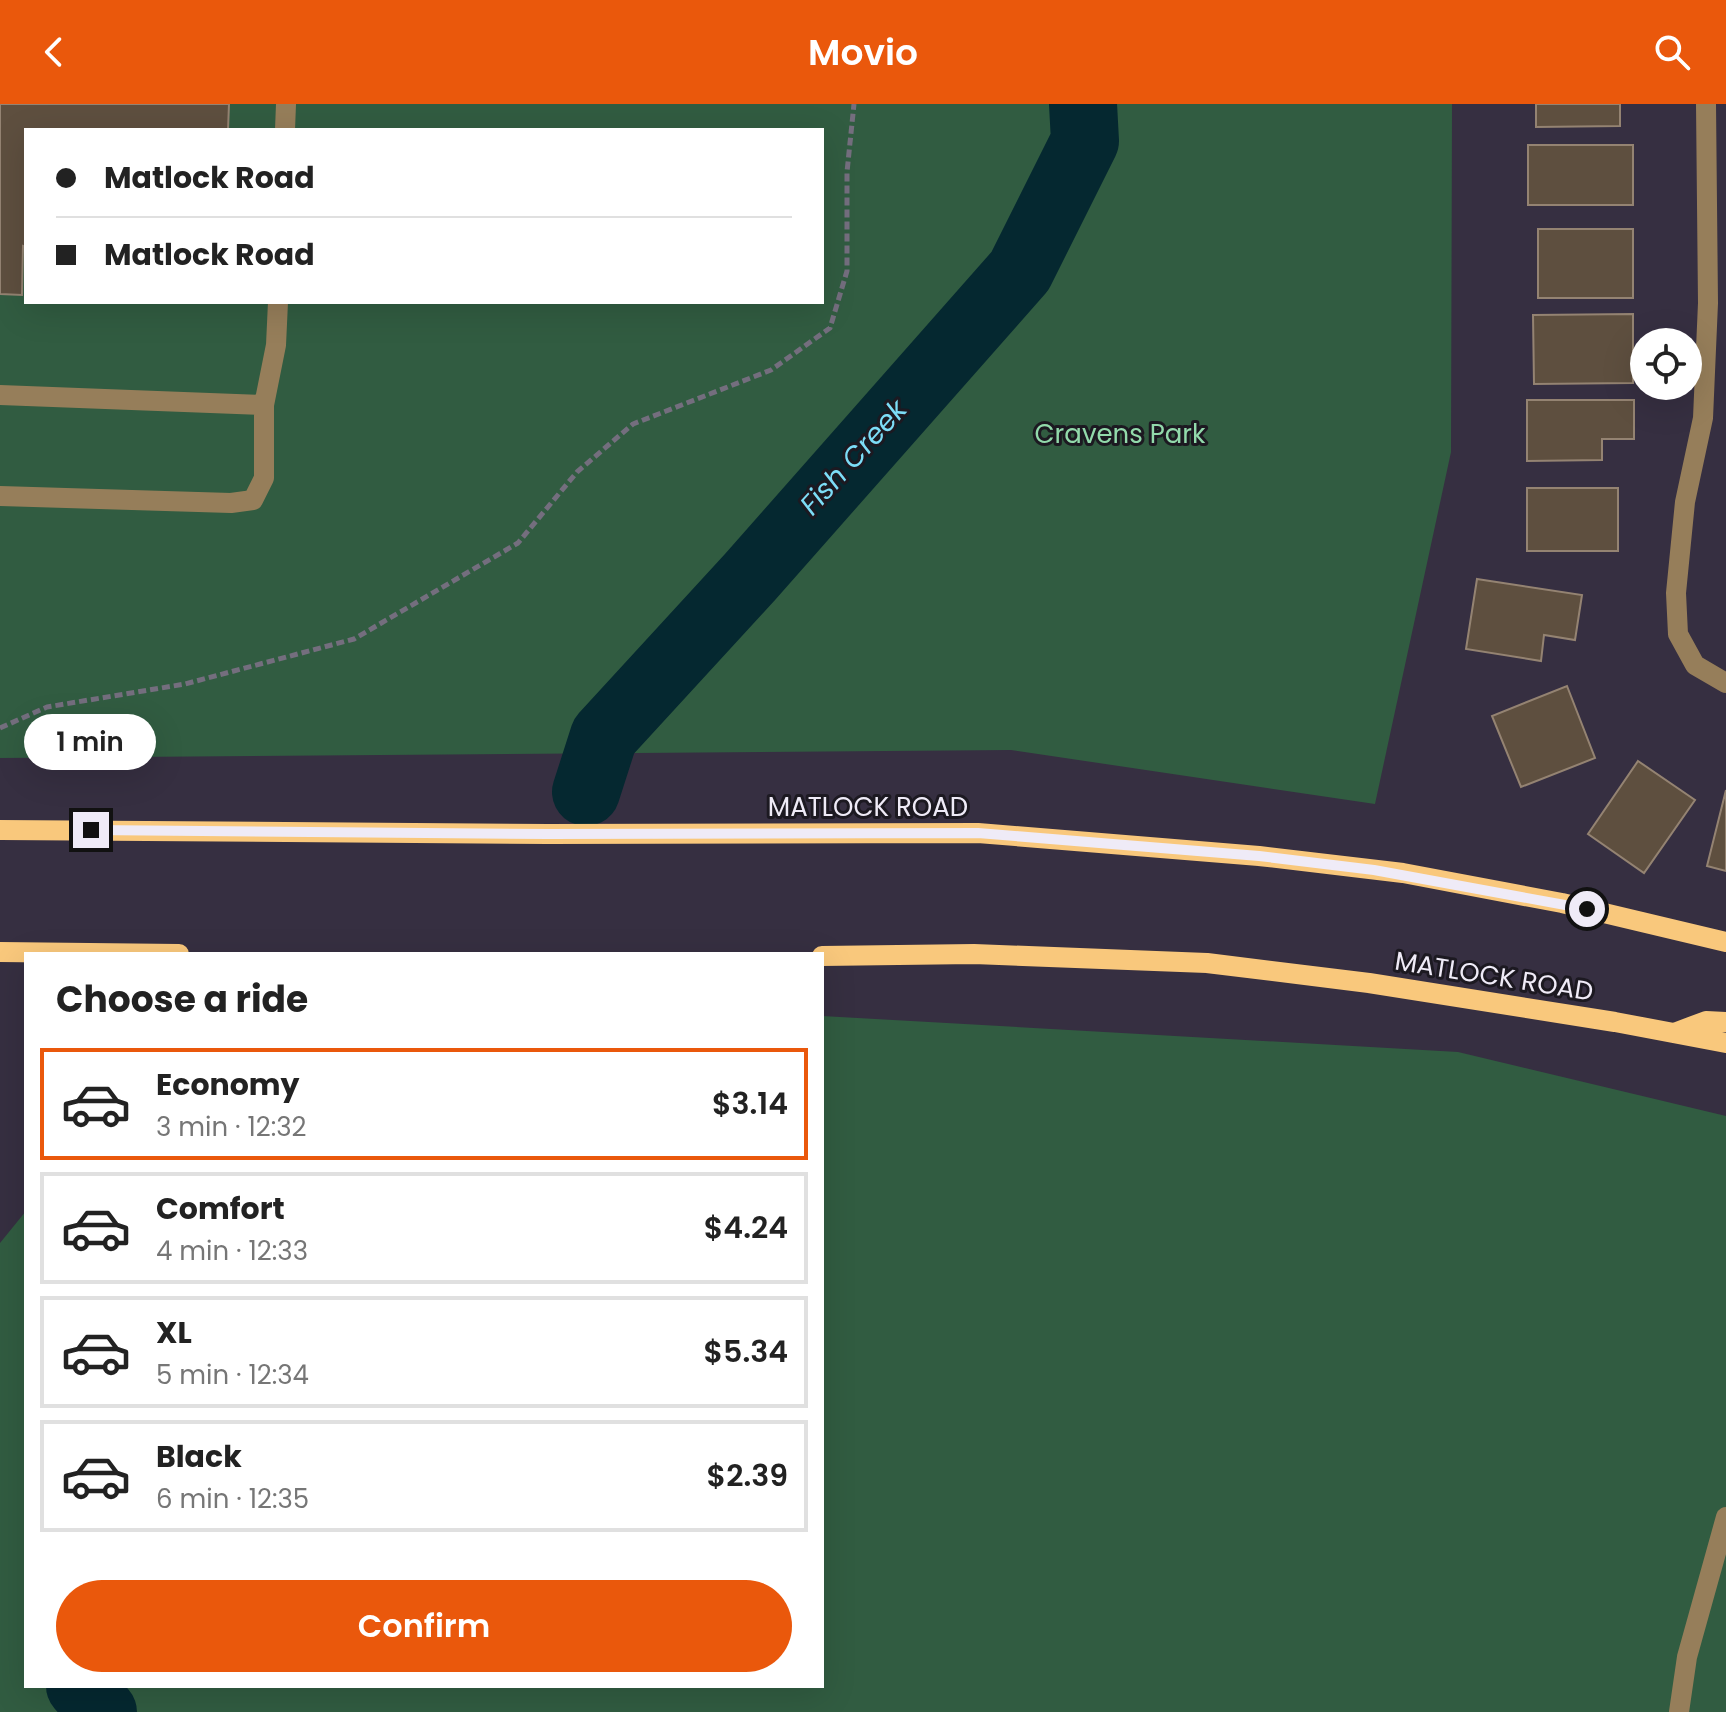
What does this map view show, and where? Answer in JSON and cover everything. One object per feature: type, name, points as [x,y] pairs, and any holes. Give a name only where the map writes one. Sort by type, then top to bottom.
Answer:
[{"type":"main road","name":"MATLOCK ROAD","points":[[0,830],[978,833],[1259,856],[1403,873],[1562,903],[1726,942]]},
{"type":"main road","points":[[0,952],[24,952]]},
{"type":"main road","name":"MATLOCK ROAD","points":[[824,956],[974,954],[1207,963],[1369,983],[1726,1043]]},
{"type":"main road","points":[[1674,1033],[1706,1021],[1726,1022]]},
{"type":"street","points":[[285,128],[286,104]]},
{"type":"street","points":[[1706,104],[1708,303],[1703,418],[1685,502],[1676,593],[1678,634],[1695,665],[1726,683]]},
{"type":"street","points":[[0,496],[231,503],[253,500],[264,478],[264,405],[276,345],[278,304]]},
{"type":"street","points":[[0,395],[264,405]]},
{"type":"street","points":[[1679,1712],[1687,1657],[1726,1517]]},
{"type":"path","points":[[0,728],[47,707],[185,684],[354,639],[518,543],[577,472],[633,424],[771,370],[830,328],[847,271],[847,172],[854,104]]},
{"type":"green space","name":"Cravens Park","points":[[0,104],[1452,104],[1451,452],[1375,804],[1011,750],[0,758]]},
{"type":"green space","points":[[824,1016],[1458,1052],[1726,1116],[1726,1712],[0,1712],[0,1243],[24,1213],[24,1688],[824,1688]]},
{"type":"building","points":[[0,104],[229,104],[228,128],[24,128],[22,295],[0,294]]},
{"type":"building","points":[[1536,104],[1620,104],[1620,126],[1536,127]]},
{"type":"building","points":[[1528,145],[1633,145],[1633,205],[1528,205]]},
{"type":"building","points":[[1538,229],[1633,229],[1633,298],[1538,298]]},
{"type":"building","points":[[1633,314],[1630,383],[1534,384],[1533,315]]},
{"type":"building","points":[[1527,400],[1634,400],[1634,439],[1602,439],[1602,460],[1527,461]]},
{"type":"building","points":[[1527,488],[1618,488],[1618,551],[1527,551]]},
{"type":"building","points":[[1477,579],[1582,595],[1575,640],[1544,635],[1541,661],[1466,649]]},
{"type":"building","points":[[1567,686],[1595,758],[1521,787],[1492,716]]},
{"type":"building","points":[[1638,761],[1695,800],[1644,873],[1588,834]]},
{"type":"building","points":[[1726,790],[1726,871],[1707,866]]},
{"type":"waterway","name":"Fish Creek","points":[[586,792],[604,736],[750,577],[1020,271],[1085,141],[1083,104]]},
{"type":"waterway","name":"Fish Creek","points":[[82,1688],[103,1712]]},
{"type":"route","points":[[91,830],[548,834],[978,833],[1259,856],[1403,873],[1587,909]]}]
